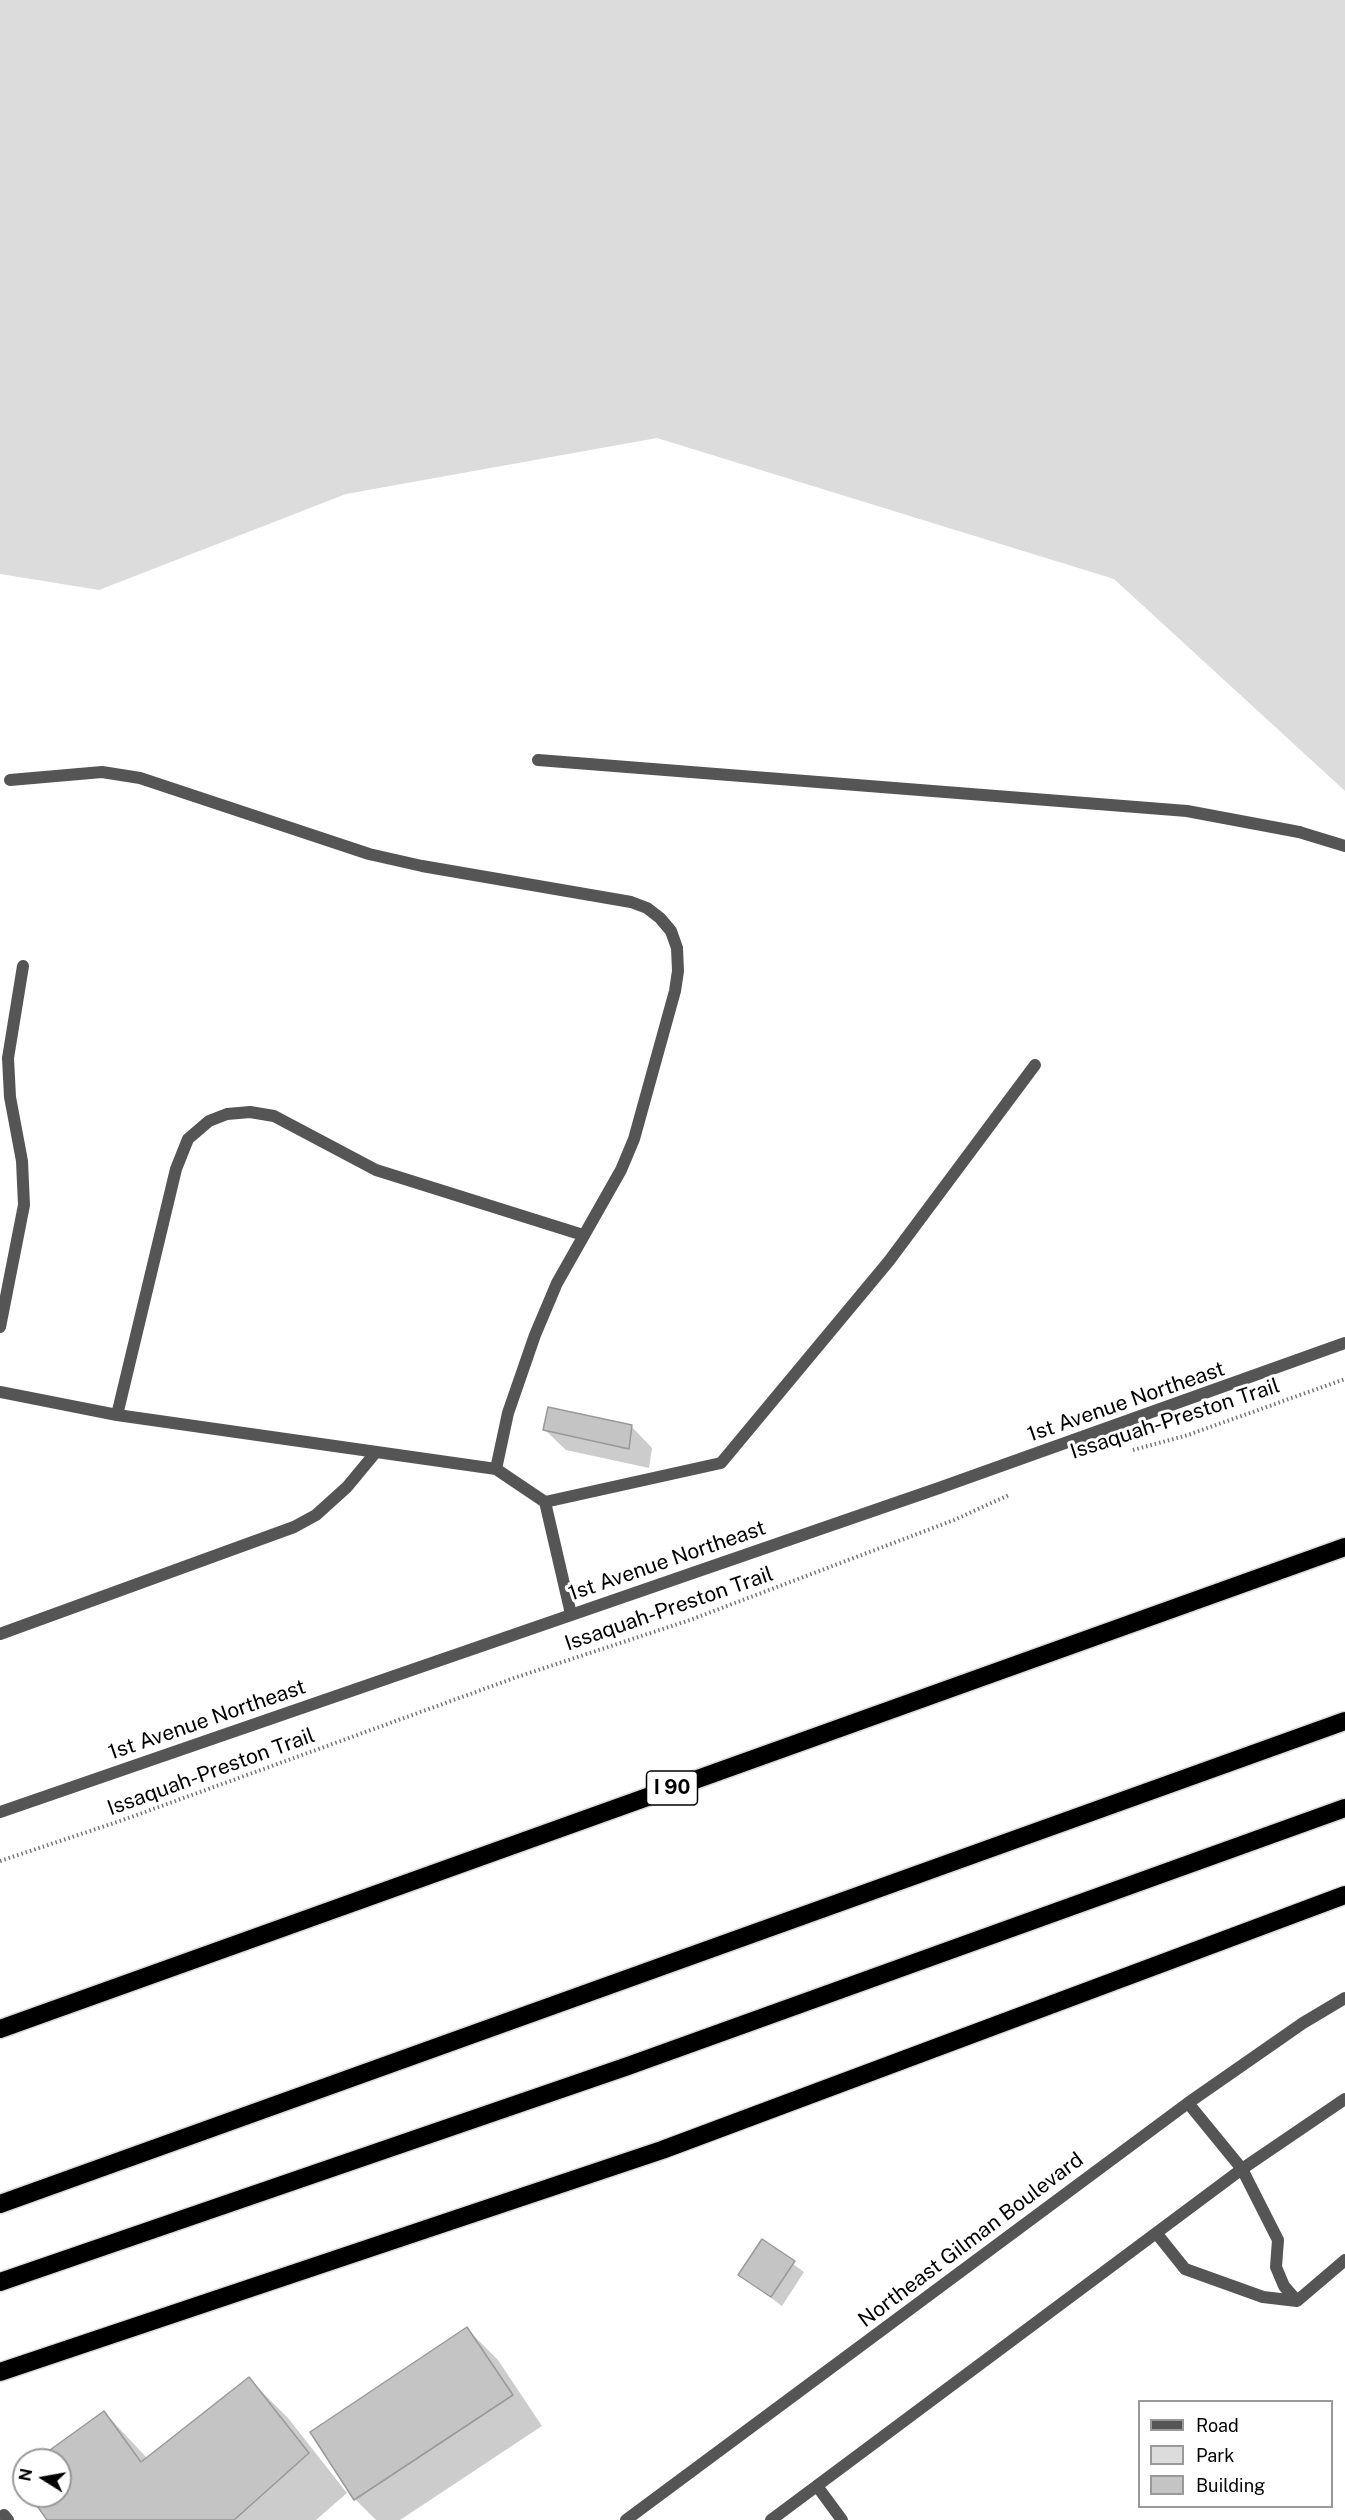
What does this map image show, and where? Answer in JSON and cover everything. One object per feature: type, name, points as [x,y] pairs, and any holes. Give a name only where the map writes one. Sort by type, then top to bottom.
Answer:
[{"type":"highway","name":"I 90","points":[[0,2029],[1345,1547]]},
{"type":"highway","points":[[0,2204],[1345,1721]]},
{"type":"highway","points":[[0,2282],[628,2066],[1345,1808]]},
{"type":"highway","points":[[0,2372],[662,2150],[1345,1895]]},
{"type":"street","points":[[538,760],[1187,810],[1299,832],[1345,846]]},
{"type":"street","points":[[10,780],[102,772],[140,778],[250,817],[369,854],[422,866],[631,902],[647,908],[671,931],[677,948],[678,971],[675,992],[634,1139],[621,1170],[557,1283],[522,1369],[503,1435],[496,1470]]},
{"type":"street","points":[[0,1327],[24,1205],[22,1161],[10,1098],[8,1058],[23,966]]},
{"type":"street","points":[[544,1502],[721,1463],[889,1261],[1035,1065]]},
{"type":"street","points":[[117,1415],[176,1169],[188,1140],[209,1121],[250,1112],[274,1116],[376,1170],[583,1235]]},
{"type":"street","name":"1st Avenue Northeast","points":[[0,1812],[928,1492],[1345,1343]]},
{"type":"street","points":[[0,1392],[117,1415],[496,1470],[544,1502],[571,1614]]},
{"type":"street","points":[[0,1634],[294,1527],[316,1515],[347,1487],[376,1452]]},
{"type":"street","name":"Northeast Gilman Boulevard","points":[[626,2520],[1188,2103],[1303,2023],[1345,1998]]},
{"type":"street","points":[[771,2520],[1242,2169],[1345,2099]]},
{"type":"street","points":[[1188,2103],[1242,2169],[1278,2240],[1275,2266],[1284,2286],[1297,2301]]},
{"type":"street","points":[[1157,2234],[1185,2269],[1263,2297],[1297,2301],[1345,2260]]},
{"type":"street","points":[[817,2486],[842,2520]]},
{"type":"path","name":"Issaquah-Preston Trail","points":[[1125,1452],[1188,1435],[1345,1379]]},
{"type":"path","name":"Issaquah-Preston Trail","points":[[0,1861],[123,1820],[518,1677],[690,1620],[954,1520],[1018,1491]]},
{"type":"green space","points":[[0,0],[1345,0],[1345,791],[1114,579],[657,438],[346,494],[99,590],[0,574]]},
{"type":"building","points":[[548,1407],[632,1425],[629,1449],[543,1430]]},
{"type":"building","points":[[762,2239],[795,2261],[771,2297],[738,2275]]},
{"type":"building","points":[[467,2327],[513,2395],[354,2500],[310,2432]]},
{"type":"building","points":[[249,2377],[309,2453],[234,2520],[47,2520],[38,2508],[72,2508],[72,2448],[53,2448],[104,2411],[141,2462]]}]
